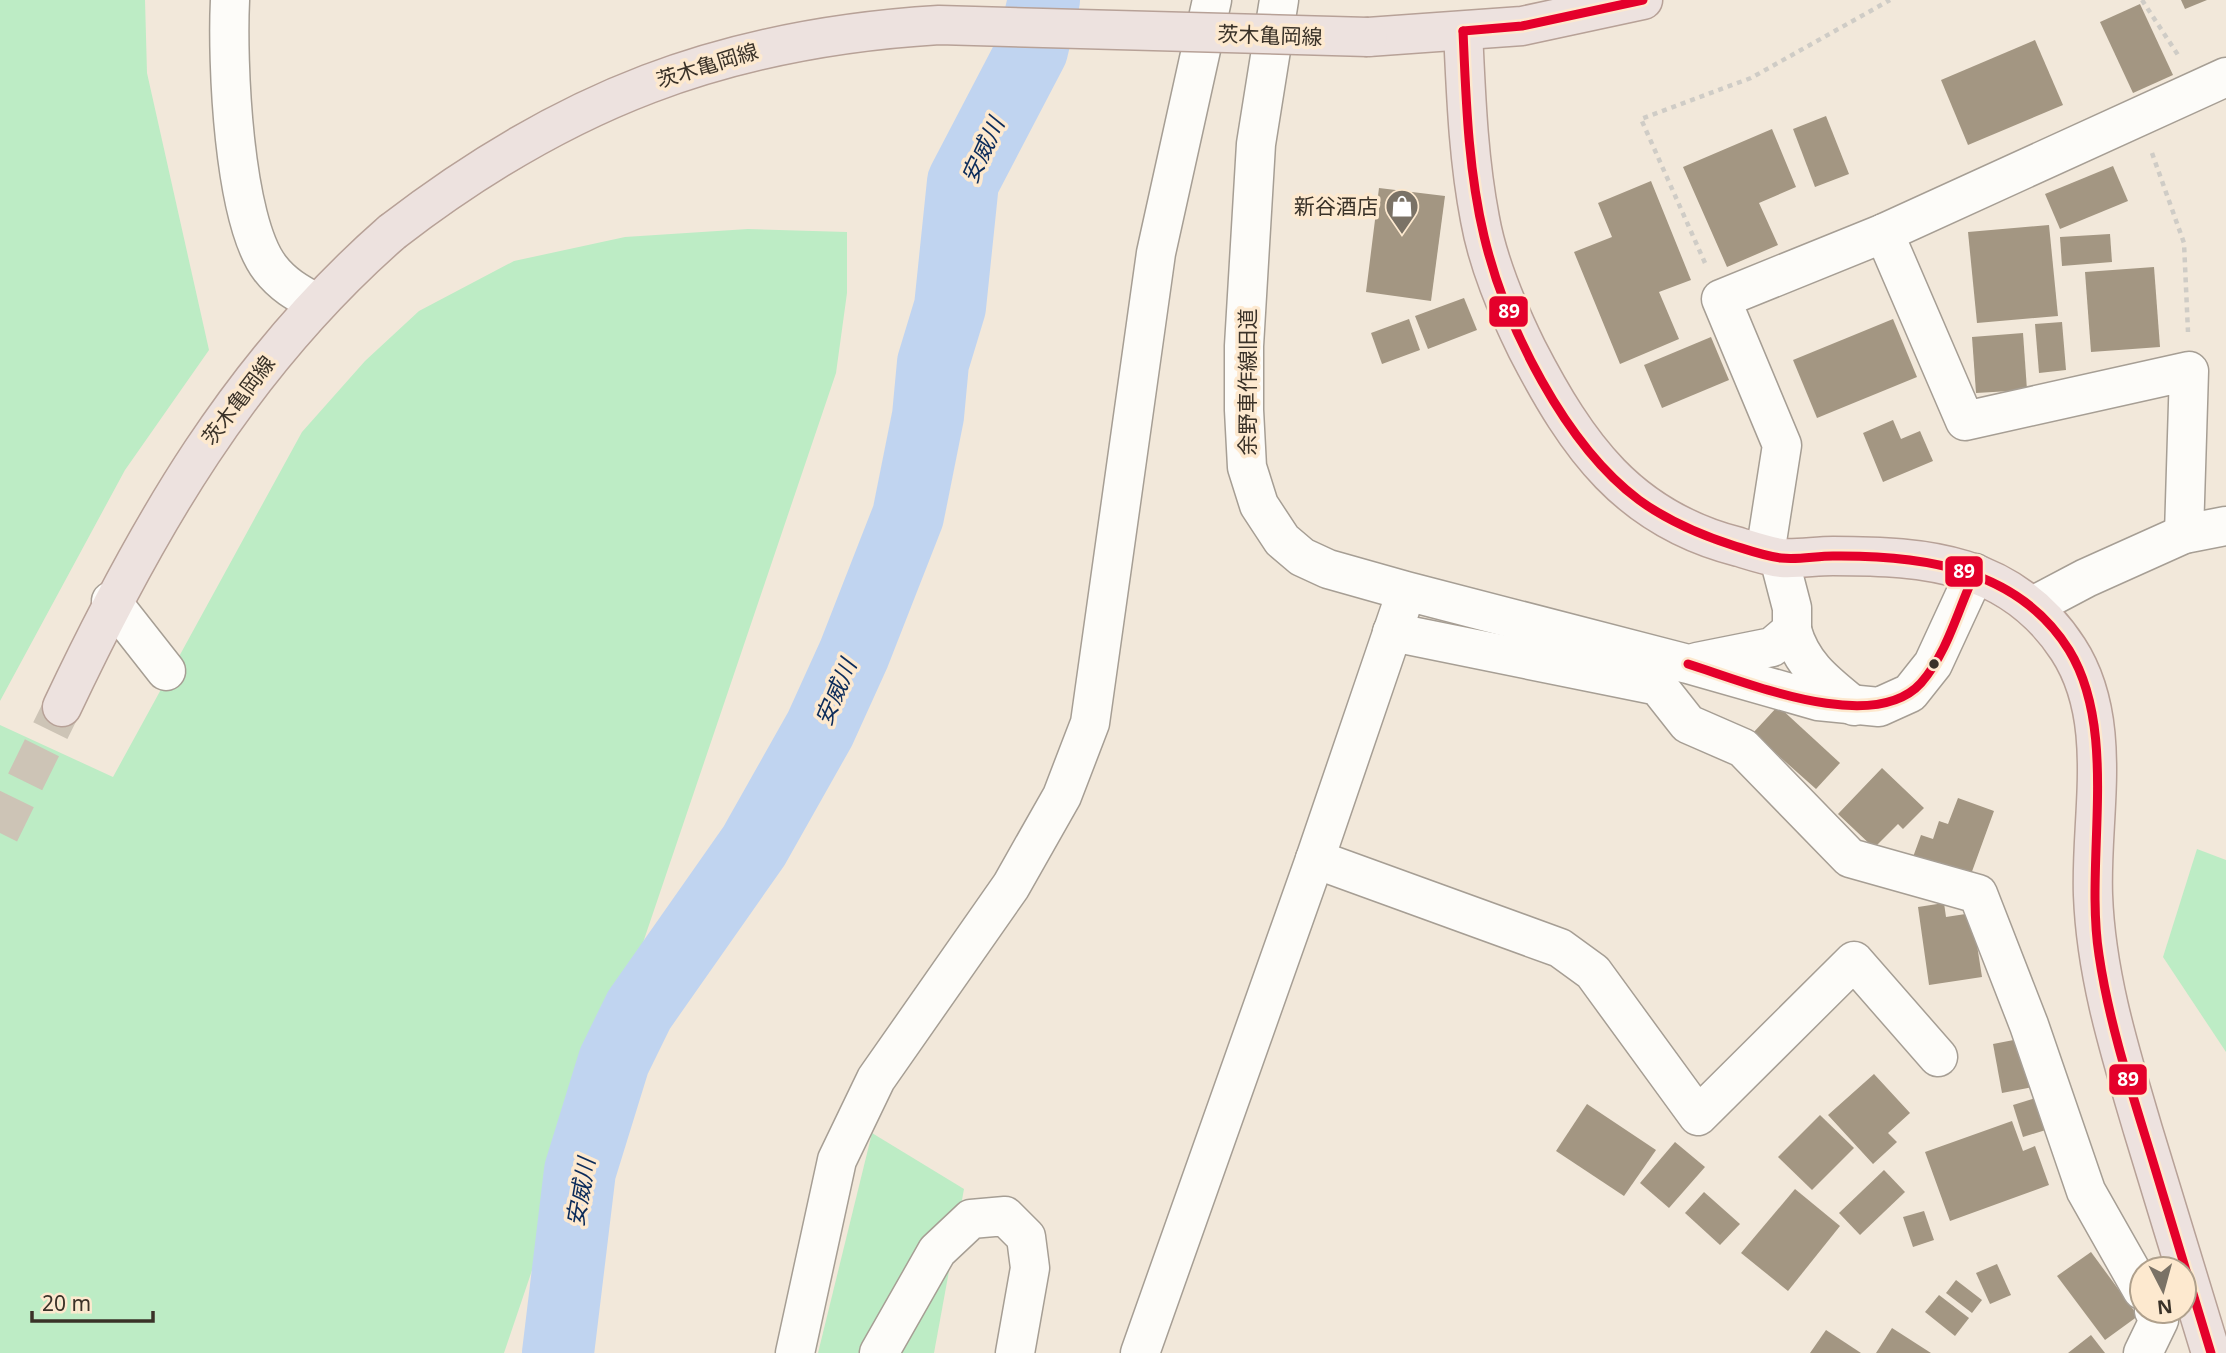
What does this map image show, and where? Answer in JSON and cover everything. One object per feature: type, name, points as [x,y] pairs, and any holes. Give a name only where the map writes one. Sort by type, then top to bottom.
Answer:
[{"type":"main road","name":"茨木亀岡線","points":[[62,707],[111,601],[170,497],[218,425],[276,349],[316,303],[392,232],[458,182],[558,122],[654,80],[766,47],[869,30],[939,25],[1368,37],[1522,26],[1643,0]]},
{"type":"main road","points":[[1463,31],[1470,154],[1480,224],[1507,309],[1542,379],[1593,458],[1663,519],[1712,540],[1772,556],[1876,557],[1948,564],[1975,573],[2016,593],[2034,606],[2070,651],[2084,680],[2092,709],[2096,780],[2093,894],[2100,968],[2116,1038],[2211,1353]]},
{"type":"street","points":[[230,0],[233,114],[247,208],[268,266],[285,285],[316,303]]},
{"type":"street","points":[[795,1353],[837,1160],[876,1079],[1012,886],[1062,796],[1090,723],[1156,253],[1212,0]]},
{"type":"street","name":"余野車作線旧道","points":[[1279,0],[1256,144],[1244,346],[1247,467],[1259,505],[1282,540],[1302,557],[1328,569],[1406,591],[1689,664],[1818,701],[1879,707],[1910,693],[1933,664],[1975,573]]},
{"type":"street","points":[[1854,706],[1824,681],[1798,652],[1792,630],[1792,608],[1772,556],[1782,444],[1721,299],[1884,233],[2213,83]]},
{"type":"street","points":[[1884,233],[1965,421],[2189,371],[2184,534]]},
{"type":"street","points":[[2034,606],[2086,578],[2184,534],[2226,526]]},
{"type":"street","points":[[1140,1353],[1315,859],[1406,591]]},
{"type":"street","points":[[111,601],[166,671]]},
{"type":"street","name":"余野車作線旧道","points":[[1689,664],[1772,647],[1792,630]]},
{"type":"street","points":[[1392,632],[1658,686],[1688,724],[1743,748],[1850,858],[1978,894],[2029,1025],[2085,1191],[2128,1266]]},
{"type":"street","points":[[1315,859],[1560,948],[1593,972],[1698,1116],[1853,961],[1938,1057]]},
{"type":"street","points":[[879,1353],[937,1251],[971,1219],[1005,1216],[1026,1237],[1030,1268],[1015,1353]]},
{"type":"street","points":[[2143,1353],[2157,1325]]},
{"type":"path","points":[[1721,299],[1641,119],[1751,78],[1891,0]]},
{"type":"path","points":[[2142,0],[2213,83]]},
{"type":"path","points":[[2139,117],[2184,243],[2189,371]]},
{"type":"green space","points":[[0,0],[145,0],[147,73],[209,350],[125,470],[0,701]]},
{"type":"green space","points":[[748,229],[847,232],[847,293],[836,373],[504,1353],[0,1353],[0,725],[113,777],[302,432],[365,361],[419,311],[514,261],[625,237]]},
{"type":"green space","points":[[2197,849],[2226,860],[2226,1052],[2163,957]]},
{"type":"green space","points":[[872,1133],[964,1189],[934,1353],[818,1353]]},
{"type":"building","points":[[2181,0],[2207,0],[2185,9]]},
{"type":"building","points":[[2140,4],[2173,75],[2133,93],[2100,22]]},
{"type":"building","points":[[2035,40],[2063,105],[1968,145],[1941,80]]},
{"type":"building","points":[[1826,116],[1849,174],[1815,187],[1793,129]]},
{"type":"building","points":[[1772,129],[1796,187],[1759,203],[1778,245],[1727,267],[1683,167]]},
{"type":"building","points":[[2113,166],[2128,201],[2060,229],[2045,194]]},
{"type":"building","points":[[1651,181],[1691,280],[1659,292],[1679,339],[1620,364],[1574,252],[1612,237],[1598,203]]},
{"type":"building","points":[[1379,188],[1445,196],[1431,301],[1366,292]]},
{"type":"building","points":[[2049,225],[2058,316],[1977,323],[1968,232]]},
{"type":"building","points":[[2110,234],[2112,262],[2062,266],[2060,237]]},
{"type":"building","points":[[2154,267],[2160,347],[2091,352],[2085,272]]},
{"type":"building","points":[[1464,298],[1477,330],[1428,349],[1415,316]]},
{"type":"building","points":[[1409,319],[1420,350],[1382,364],[1371,333]]},
{"type":"building","points":[[1893,319],[1917,377],[1817,418],[1793,360]]},
{"type":"building","points":[[2062,322],[2066,370],[2039,373],[2035,324]]},
{"type":"building","points":[[2023,333],[2027,390],[1976,393],[1972,337]]},
{"type":"building","points":[[1711,337],[1729,380],[1662,408],[1644,365]]},
{"type":"building","points":[[1893,420],[1901,439],[1920,431],[1933,461],[1883,482],[1863,433]]},
{"type":"building","points":[[1778,706],[1840,763],[1816,789],[1753,733]]},
{"type":"building","points":[[1882,768],[1924,808],[1903,829],[1898,824],[1874,848],[1838,814]]},
{"type":"building","points":[[1958,798],[1994,811],[1970,877],[1913,857],[1921,835],[1933,839],[1939,821],[1948,824]]},
{"type":"building","points":[[1944,903],[1946,917],[1972,913],[1982,977],[1929,985],[1918,907]]},
{"type":"building","points":[[2024,1038],[2033,1087],[2002,1093],[1993,1044]]},
{"type":"building","points":[[1874,1074],[1910,1113],[1888,1133],[1897,1142],[1873,1164],[1828,1115]]},
{"type":"building","points":[[2039,1097],[2049,1129],[2023,1137],[2013,1105]]},
{"type":"building","points":[[1587,1104],[1656,1150],[1624,1196],[1556,1151]]},
{"type":"building","points":[[1820,1115],[1854,1148],[1812,1190],[1778,1157]]},
{"type":"building","points":[[2012,1121],[2023,1151],[2035,1146],[2049,1185],[1950,1221],[1925,1152]]},
{"type":"building","points":[[1675,1142],[1705,1167],[1669,1208],[1640,1183]]},
{"type":"building","points":[[1884,1170],[1905,1192],[1860,1235],[1839,1213]]},
{"type":"building","points":[[1795,1189],[1840,1226],[1788,1291],[1741,1253]]},
{"type":"building","points":[[1704,1192],[1740,1224],[1720,1245],[1685,1213]]},
{"type":"building","points":[[1924,1211],[1934,1240],[1913,1247],[1903,1217]]},
{"type":"building","points":[[2091,1252],[2128,1302],[2128,1323],[2105,1340],[2057,1276]]},
{"type":"building","points":[[1997,1264],[2011,1295],[1990,1304],[1976,1273]]},
{"type":"building","points":[[1956,1280],[1982,1300],[1972,1313],[1946,1293]]},
{"type":"building","points":[[1939,1295],[1969,1318],[1955,1336],[1925,1312]]},
{"type":"building","points":[[1892,1328],[1931,1353],[1876,1353]]},
{"type":"building","points":[[1826,1330],[1861,1353],[1810,1353]]},
{"type":"building","points":[[2091,1335],[2105,1353],[2068,1353]]},
{"type":"waterway","name":"安威川","points":[[558,1353],[580,1171],[614,1061],[639,1010],[754,846],[820,729],[854,654],[908,516],[928,416],[933,363],[950,307],[963,182],[1032,50],[1044,0]]},
{"type":"tunnel","points":[[0,833],[62,707]]},
{"type":"transit line","name":"89","points":[[1463,31],[1522,26],[1643,0]]},
{"type":"transit line","name":"89","points":[[1463,31],[1474,185],[1494,271],[1523,344],[1542,381],[1563,416],[1612,477],[1639,500],[1672,521],[1762,554],[1787,558],[1867,556],[1933,564],[1965,572],[1995,584],[2023,601],[2048,622],[2069,650],[2084,683],[2093,719],[2097,758],[2095,918],[2103,980],[2128,1081],[2211,1353]]},
{"type":"transit line","name":"89","points":[[1688,664],[1808,700],[1841,705],[1872,705],[1900,698],[1921,683],[1938,658],[1975,573]]},
{"type":"place","name":"新谷酒店","points":[[1402,236]]}]
